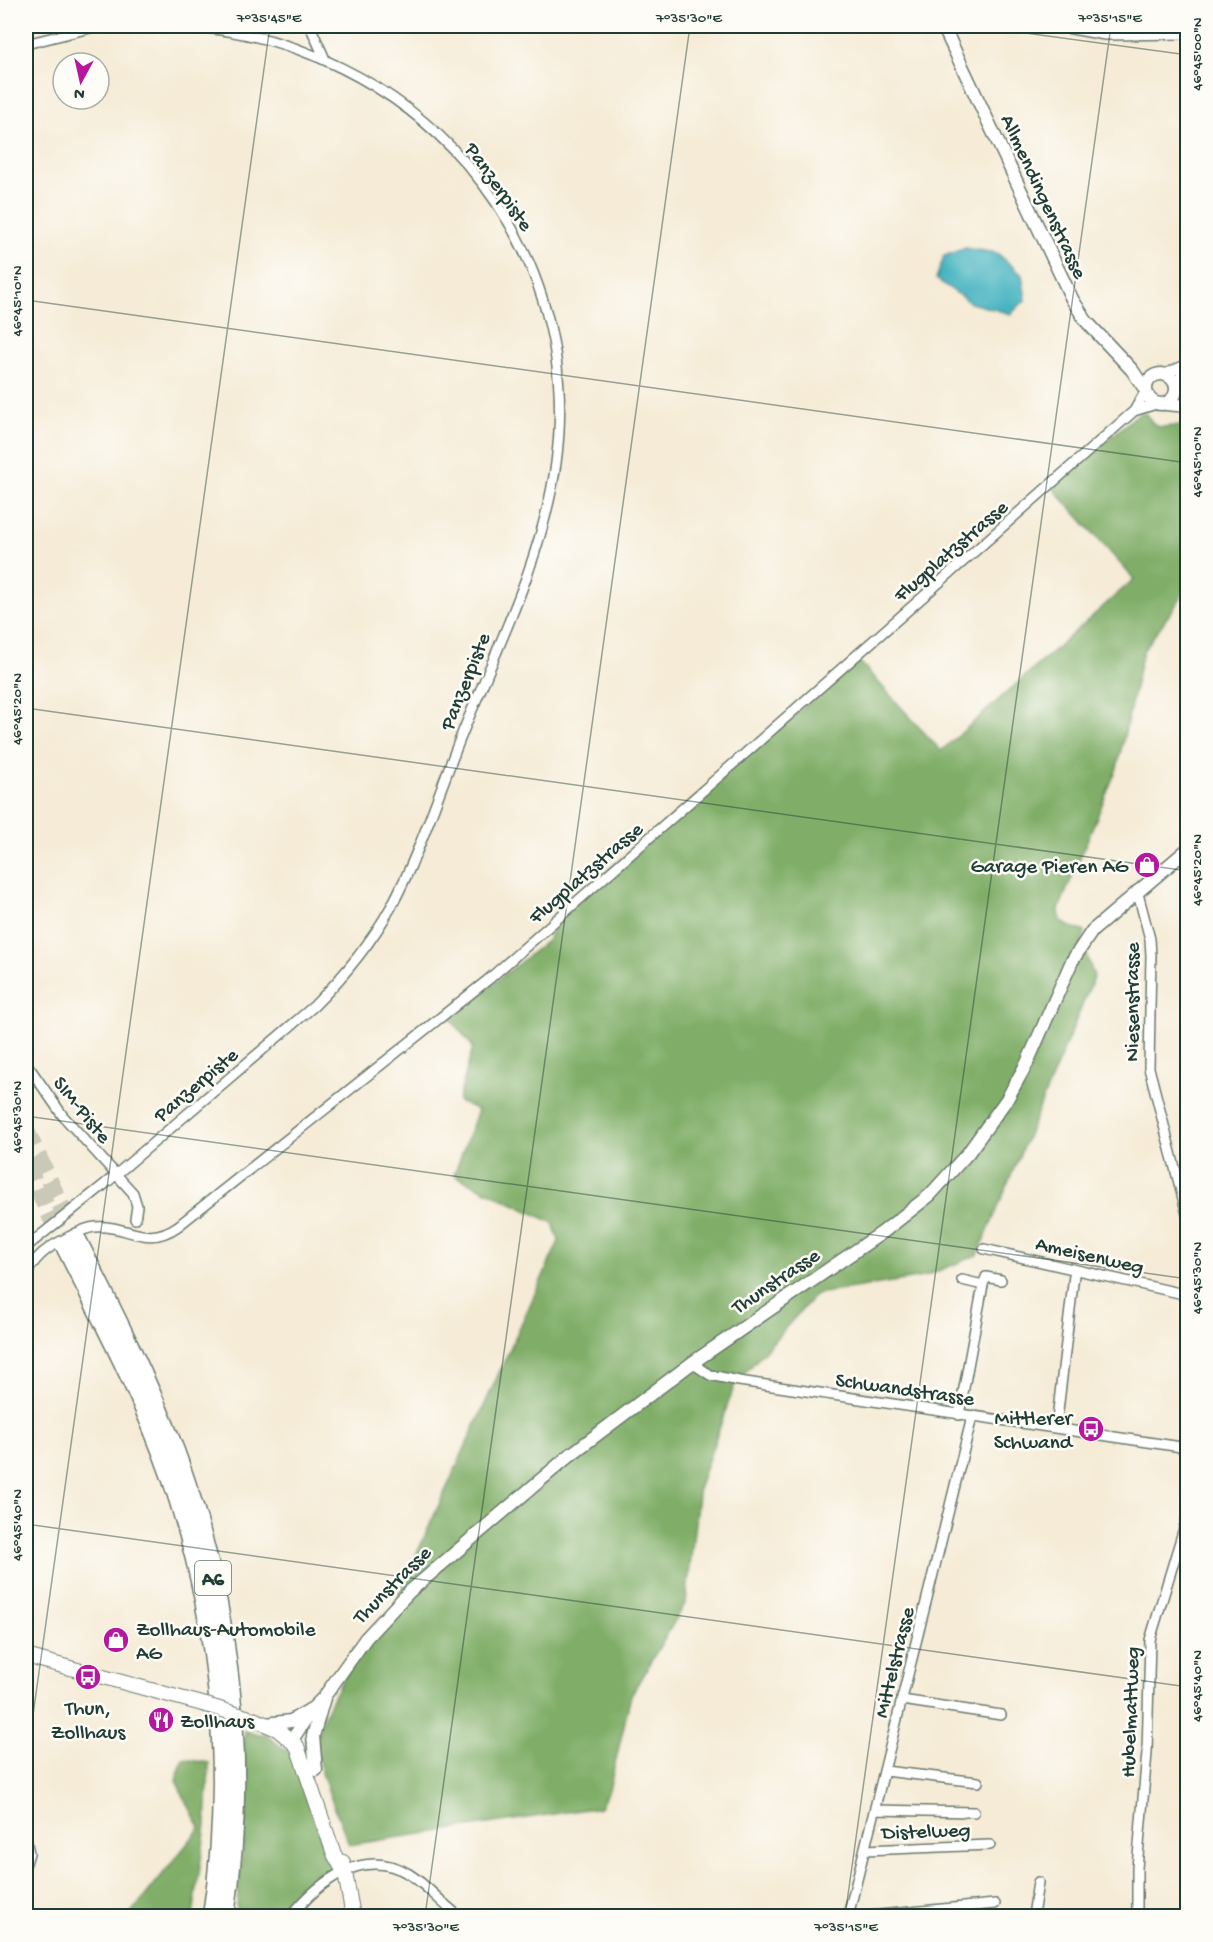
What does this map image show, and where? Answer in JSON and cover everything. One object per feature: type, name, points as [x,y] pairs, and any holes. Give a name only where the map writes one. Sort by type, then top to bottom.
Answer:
[{"type":"highway","name":"A6","points":[[212,1917],[220,1836],[222,1758],[215,1669],[201,1585],[181,1508],[154,1434],[71,1243],[137,1362],[166,1429],[195,1512],[214,1583],[228,1667],[235,1750],[233,1838],[225,1917]]},
{"type":"main road","points":[[26,1656],[260,1721],[308,1754],[316,1770],[342,1851],[343,1870],[353,1917]]},
{"type":"main road","points":[[294,1743],[334,1854],[343,1870]]},
{"type":"street","points":[[26,44],[98,26]]},
{"type":"street","name":"Panzerpiste","points":[[26,1247],[115,1175],[314,1006],[342,976],[390,909],[522,586],[541,535],[552,493],[559,434],[555,362],[537,286],[517,237],[478,178],[451,146],[392,96],[324,57],[251,34],[185,26]]},
{"type":"street","points":[[310,26],[324,57]]},
{"type":"street","name":"Allmendingenstrasse","points":[[943,26],[1069,293],[1101,340],[1132,370],[1145,391]]},
{"type":"street","points":[[1054,26],[1105,35],[1188,34]]},
{"type":"street","points":[[1187,364],[1159,375],[1145,391],[1149,400],[1161,404],[1188,404]]},
{"type":"street","points":[[1161,404],[1174,398],[1187,364]]},
{"type":"street","points":[[1132,370],[1171,378],[1188,404]]},
{"type":"street","name":"Flugplatzstrasse","points":[[26,1276],[33,1262],[45,1250],[91,1227],[112,1228],[150,1237],[165,1235],[178,1226],[489,979],[1134,411],[1145,391]]},
{"type":"street","name":"Flugplatzstrasse","points":[[1134,411],[1161,404]]},
{"type":"street","name":"Thunstrasse","points":[[260,1721],[297,1719],[313,1708],[324,1697],[366,1638],[431,1571],[570,1455],[692,1363],[884,1232],[949,1176],[989,1126],[1022,1074],[1080,947],[1103,919],[1188,849]]},
{"type":"street","name":"Niesenstrasse","points":[[1137,890],[1152,955],[1149,1068],[1188,1218]]},
{"type":"street","name":"SIM-Piste","points":[[26,1064],[63,1116],[136,1199],[135,1220]]},
{"type":"street","points":[[36,1239],[45,1250]]},
{"type":"street","name":"Ameisenweg","points":[[984,1249],[1188,1295]]},
{"type":"street","points":[[1056,1428],[1074,1275]]},
{"type":"street","points":[[959,1415],[983,1285],[986,1277],[1001,1280]]},
{"type":"street","points":[[962,1280],[983,1285]]},
{"type":"street","name":"Schwandstrasse","points":[[692,1363],[703,1373],[716,1377],[1188,1448]]},
{"type":"street","name":"Mittelstrasse","points":[[848,1917],[972,1417]]},
{"type":"street","name":"Hubelmattweg","points":[[1137,1917],[1137,1868],[1147,1753],[1149,1640],[1188,1515]]},
{"type":"street","name":"Thunstrasse","points":[[316,1770],[313,1745],[315,1723],[324,1697]]},
{"type":"street","points":[[902,1700],[1001,1715]]},
{"type":"street","name":"Thunstrasse","points":[[294,1743],[313,1708]]},
{"type":"street","points":[[294,1743],[315,1723]]},
{"type":"street","points":[[885,1771],[978,1782]]},
{"type":"street","points":[[875,1810],[974,1812]]},
{"type":"street","points":[[26,1839],[29,1853],[26,1863]]},
{"type":"street","name":"Distelweg","points":[[865,1850],[990,1845]]},
{"type":"street","points":[[291,1917],[318,1888],[343,1870],[369,1865],[399,1869],[420,1882],[459,1917]]},
{"type":"street","points":[[1033,1917],[1038,1882]]},
{"type":"street","points":[[868,1917],[994,1904]]},
{"type":"green space","points":[[1139,413],[1145,413],[1156,426],[1160,427],[1181,425],[1187,418],[1187,578],[1181,598],[1143,651],[1117,768],[1059,909],[1063,922],[1085,932],[1082,942],[1094,977],[978,1255],[923,1277],[816,1294],[735,1384],[699,1486],[686,1602],[631,1695],[609,1790],[600,1807],[349,1845],[319,1763],[318,1736],[323,1717],[334,1695],[362,1652],[377,1633],[405,1606],[398,1595],[559,1241],[553,1223],[454,1175],[478,1110],[458,1101],[473,1047],[450,1018],[548,940],[562,909],[859,661],[941,751],[1134,579],[1052,487]]},
{"type":"green space","points":[[244,1731],[266,1735],[291,1754],[332,1868],[281,1916],[236,1916],[245,1824]]},
{"type":"green space","points":[[183,1759],[209,1763],[206,1825],[193,1916],[129,1916],[200,1828],[176,1781]]},
{"type":"water","points":[[965,248],[997,253],[1022,275],[1026,299],[1011,314],[971,303],[936,279],[944,256]]},
{"type":"tunnel","points":[[26,1131],[77,1240]]},
{"type":"tunnel","points":[[26,1164],[65,1246]]},
{"type":"place","name":"Garage Pieren AG","points":[[1147,865]]},
{"type":"place","name":"Mittlerer Schwand","points":[[1091,1429]]},
{"type":"place","name":"Zollhaus-Automobile AG","points":[[116,1640]]},
{"type":"place","name":"Thun, Zollhaus","points":[[88,1677]]},
{"type":"place","name":"Zollhaus","points":[[161,1720]]}]
